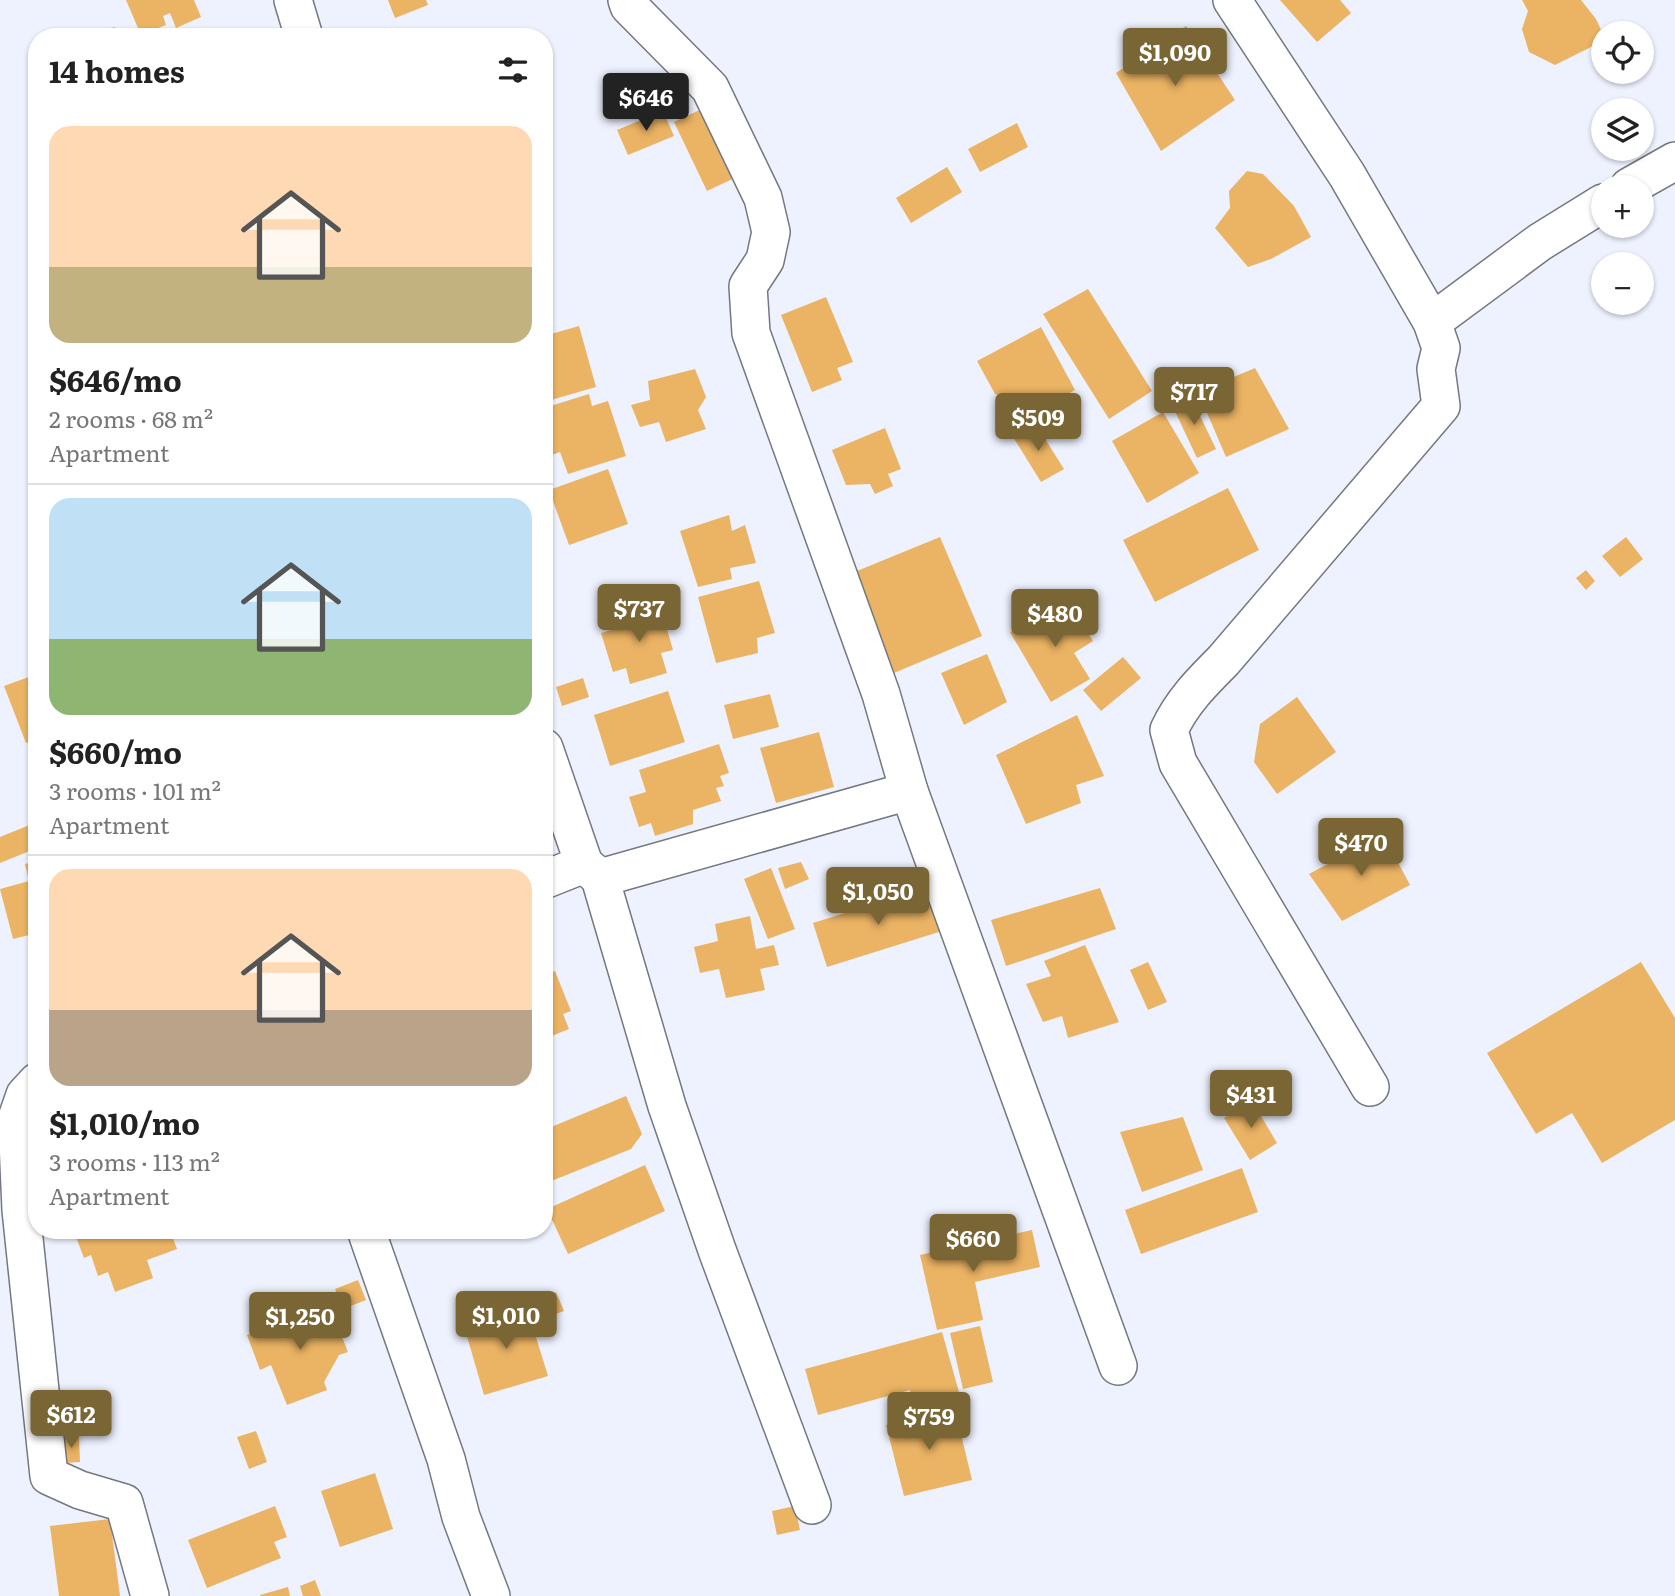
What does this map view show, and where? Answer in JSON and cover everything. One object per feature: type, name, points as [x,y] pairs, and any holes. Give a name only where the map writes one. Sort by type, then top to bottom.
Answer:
[{"type":"street","points":[[293,0],[301,28]]},
{"type":"street","points":[[627,0],[629,6],[710,88],[763,198],[771,232],[765,260],[748,286],[751,332],[881,694],[909,791],[1118,1366]]},
{"type":"street","points":[[1232,0],[1347,175],[1432,322],[1441,348],[1436,369],[1441,406],[1223,661],[1191,693],[1169,730],[1178,763],[1370,1087]]},
{"type":"street","points":[[1650,175],[1675,161]]},
{"type":"street","points":[[1432,322],[1540,242],[1591,210]]},
{"type":"street","points":[[553,771],[592,871],[667,1106],[717,1250],[813,1505]]},
{"type":"street","points":[[553,878],[592,871],[909,791]]},
{"type":"street","points":[[28,1091],[24,1095],[17,1118],[21,1210],[49,1476],[80,1490],[124,1503],[150,1596]]},
{"type":"street","points":[[369,1239],[446,1459],[461,1517],[491,1596]]},
{"type":"building","points":[[126,0],[194,0],[201,17],[176,28],[170,13],[163,16],[166,25],[158,28],[138,28]]},
{"type":"building","points":[[388,0],[426,0],[428,5],[395,18]]},
{"type":"building","points":[[1280,0],[1340,0],[1351,13],[1317,42]]},
{"type":"building","points":[[1522,0],[1581,0],[1597,21],[1591,21],[1591,47],[1555,65],[1529,52],[1522,29],[1528,11]]},
{"type":"building","points":[[1186,26],[1235,100],[1161,151],[1116,73]]},
{"type":"building","points":[[710,105],[743,174],[707,191],[674,122]]},
{"type":"building","points":[[663,111],[674,136],[628,155],[617,130]]},
{"type":"building","points":[[1017,123],[1028,147],[980,172],[968,149]]},
{"type":"building","points":[[947,167],[962,192],[911,223],[896,198]]},
{"type":"building","points":[[1247,171],[1263,174],[1294,206],[1311,237],[1271,259],[1248,267],[1215,228],[1230,208],[1229,191]]},
{"type":"building","points":[[1088,289],[1152,391],[1109,419],[1043,314]]},
{"type":"building","points":[[826,297],[853,362],[837,368],[842,380],[812,392],[781,315]]},
{"type":"building","points":[[579,326],[596,387],[553,399],[553,333]]},
{"type":"building","points":[[1041,327],[1075,390],[1045,407],[995,394],[977,361]]},
{"type":"building","points":[[1255,368],[1289,429],[1226,457],[1198,392]]},
{"type":"building","points":[[695,369],[706,397],[698,410],[706,429],[666,442],[659,422],[640,427],[631,405],[650,400],[648,381]]},
{"type":"building","points":[[589,394],[592,406],[608,401],[626,456],[568,474],[560,452],[553,455],[553,405]]},
{"type":"building","points":[[1191,397],[1216,449],[1197,458],[1172,405]]},
{"type":"building","points":[[1163,412],[1199,473],[1147,503],[1112,441]]},
{"type":"building","points":[[1035,423],[1064,469],[1041,482],[1013,437]]},
{"type":"building","points":[[885,428],[901,469],[888,474],[893,486],[875,494],[870,484],[846,485],[832,450]]},
{"type":"building","points":[[608,469],[628,524],[569,545],[553,501],[553,489]]},
{"type":"building","points":[[1228,488],[1259,550],[1155,602],[1123,540]]},
{"type":"building","points":[[729,515],[732,531],[745,525],[756,563],[730,568],[732,579],[698,587],[680,531]]},
{"type":"building","points":[[940,537],[982,636],[894,673],[852,573]]},
{"type":"building","points":[[1626,537],[1643,559],[1620,577],[1602,556]]},
{"type":"building","points":[[1586,570],[1595,581],[1586,590],[1576,578]]},
{"type":"building","points":[[759,581],[775,633],[757,638],[758,653],[716,663],[698,597]]},
{"type":"building","points":[[1068,599],[1093,641],[1074,653],[1090,679],[1051,702],[1010,632]]},
{"type":"building","points":[[660,605],[673,650],[661,653],[667,673],[630,684],[626,668],[613,672],[601,633],[614,629],[610,620]]},
{"type":"building","points":[[987,654],[1007,702],[964,725],[941,673]]},
{"type":"building","points":[[1123,657],[1141,678],[1101,711],[1083,690]]},
{"type":"building","points":[[28,677],[28,742],[26,743],[4,686]]},
{"type":"building","points":[[583,678],[589,697],[562,706],[556,687]]},
{"type":"building","points":[[668,691],[685,742],[610,766],[594,715]]},
{"type":"building","points":[[770,694],[779,727],[733,739],[724,705]]},
{"type":"building","points":[[1297,697],[1336,752],[1277,794],[1254,762],[1260,724]]},
{"type":"building","points":[[1077,715],[1104,776],[1076,785],[1081,803],[1026,824],[996,755]]},
{"type":"building","points":[[819,732],[834,787],[776,803],[760,748]]},
{"type":"building","points":[[719,744],[729,773],[720,776],[724,786],[716,788],[721,801],[693,810],[693,824],[655,836],[651,823],[639,827],[629,797],[646,792],[639,770]]},
{"type":"building","points":[[28,826],[28,852],[0,863],[0,837]]},
{"type":"building","points":[[1383,834],[1410,885],[1342,921],[1309,874]]},
{"type":"building","points":[[801,862],[809,879],[785,889],[778,868]]},
{"type":"building","points":[[771,868],[795,929],[768,939],[744,879]]},
{"type":"building","points":[[28,881],[28,935],[13,939],[0,889]]},
{"type":"building","points":[[928,887],[942,931],[827,967],[813,923]]},
{"type":"building","points":[[1100,888],[1116,929],[1006,966],[991,920]]},
{"type":"building","points":[[750,916],[756,949],[774,945],[779,965],[760,969],[765,990],[726,998],[719,969],[700,973],[694,947],[718,941],[715,924]]},
{"type":"building","points":[[1085,945],[1119,1022],[1068,1038],[1062,1016],[1043,1022],[1026,984],[1051,976],[1044,961]]},
{"type":"building","points":[[1148,962],[1167,1002],[1148,1010],[1130,970]]},
{"type":"building","points":[[1641,962],[1675,1018],[1675,1120],[1602,1163],[1572,1113],[1536,1134],[1487,1053]]},
{"type":"building","points":[[555,971],[571,1011],[563,1014],[569,1029],[553,1035]]},
{"type":"building","points":[[626,1096],[642,1134],[631,1149],[553,1180],[553,1126]]},
{"type":"building","points":[[1252,1101],[1277,1143],[1250,1160],[1224,1118]]},
{"type":"building","points":[[1183,1117],[1203,1170],[1142,1192],[1120,1132]]},
{"type":"building","points":[[645,1165],[665,1211],[568,1254],[553,1222],[553,1206]]},
{"type":"building","points":[[1242,1168],[1258,1212],[1141,1254],[1125,1210]]},
{"type":"building","points":[[1032,1230],[1040,1267],[975,1282],[983,1320],[937,1330],[920,1255]]},
{"type":"building","points":[[77,1239],[173,1239],[177,1249],[147,1260],[153,1278],[115,1292],[108,1272],[98,1276],[91,1255],[84,1258]]},
{"type":"building","points":[[358,1280],[366,1300],[343,1309],[335,1289]]},
{"type":"building","points":[[556,1292],[564,1311],[548,1317],[540,1298]]},
{"type":"building","points":[[329,1304],[348,1352],[339,1355],[324,1382],[327,1390],[287,1405],[271,1365],[260,1370],[247,1335]]},
{"type":"building","points":[[527,1308],[548,1376],[484,1395],[464,1326]]},
{"type":"building","points":[[980,1326],[993,1382],[963,1389],[950,1333]]},
{"type":"building","points":[[942,1332],[959,1392],[913,1404],[910,1390],[818,1415],[805,1369]]},
{"type":"building","points":[[955,1409],[972,1480],[904,1496],[886,1425]]},
{"type":"building","points":[[256,1431],[267,1462],[249,1469],[237,1437]]},
{"type":"building","points":[[79,1437],[80,1462],[64,1463],[62,1438]]},
{"type":"building","points":[[375,1473],[393,1529],[340,1547],[321,1491]]},
{"type":"building","points":[[275,1506],[287,1537],[274,1542],[281,1558],[207,1588],[188,1540]]},
{"type":"building","points":[[795,1506],[800,1530],[777,1535],[772,1511]]},
{"type":"building","points":[[110,1519],[120,1596],[59,1596],[50,1526]]},
{"type":"building","points":[[315,1580],[321,1596],[303,1596],[300,1586]]},
{"type":"building","points":[[288,1587],[290,1596],[260,1596],[260,1595]]}]
